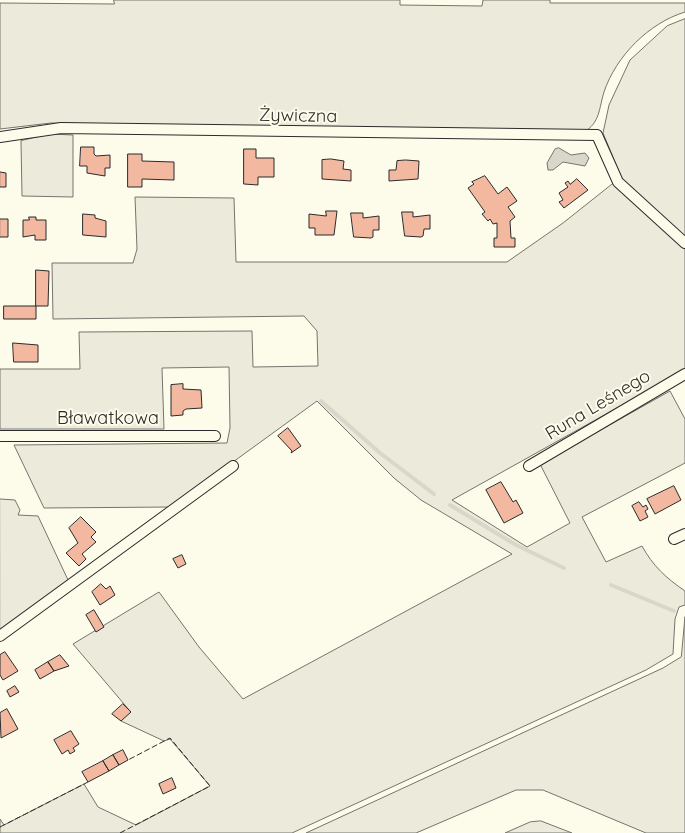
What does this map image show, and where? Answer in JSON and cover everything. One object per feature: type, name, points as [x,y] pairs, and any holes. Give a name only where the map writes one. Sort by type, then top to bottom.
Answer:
[{"type":"street","name":"Żywiczna","points":[[0,137],[61,128],[597,135],[618,182],[685,243]]},
{"type":"street","name":"Runa Leśnego","points":[[529,466],[685,374]]},
{"type":"street","name":"Bławatkowa","points":[[0,436],[216,436]]},
{"type":"street","points":[[0,636],[233,466]]},
{"type":"street","points":[[674,539],[685,534]]},
{"type":"shaded area","points":[[114,0],[400,0],[400,5],[482,6],[483,0],[550,0],[550,3],[685,3],[685,12],[659,24],[625,54],[609,79],[596,120],[584,132],[51,123],[0,129],[0,3],[114,4]]},
{"type":"shaded area","points":[[685,19],[685,238],[622,179],[603,133],[609,105],[630,60],[667,26]]},
{"type":"shaded area","points":[[50,134],[73,135],[73,197],[22,196],[21,141]]},
{"type":"shaded area","points":[[559,148],[571,155],[585,153],[589,158],[585,166],[563,162],[553,170],[548,170],[547,163],[555,149]]},
{"type":"shaded area","points":[[614,183],[685,249],[685,370],[452,500],[527,547],[570,523],[540,464],[670,391],[685,419],[685,463],[582,517],[606,562],[642,546],[660,571],[685,591],[685,605],[679,607],[675,619],[673,654],[646,670],[292,833],[0,833],[0,819],[4,825],[84,784],[98,807],[136,825],[210,786],[170,739],[164,741],[121,721],[130,711],[73,644],[159,592],[199,647],[243,699],[512,554],[421,500],[394,478],[317,401],[171,507],[44,508],[14,445],[227,443],[230,428],[229,367],[162,368],[164,429],[0,429],[0,369],[80,369],[79,332],[252,331],[253,367],[318,366],[317,331],[304,316],[53,319],[52,263],[133,263],[137,249],[135,197],[234,198],[236,262],[507,262],[563,223]]},
{"type":"shaded area","points":[[0,499],[15,500],[20,510],[18,515],[38,516],[69,582],[0,630]]},
{"type":"shaded area","points":[[685,617],[685,833],[646,833],[543,790],[516,790],[416,833],[306,833],[663,668],[681,657]]},
{"type":"shaded area","points":[[541,821],[572,833],[505,833],[530,822]]},
{"type":"building","points":[[81,147],[94,147],[94,154],[96,156],[110,155],[110,168],[105,168],[105,176],[87,173],[87,166],[80,166]]},
{"type":"building","points":[[244,149],[256,149],[256,158],[274,158],[274,177],[258,177],[258,185],[244,184]]},
{"type":"building","points":[[128,154],[142,154],[142,161],[174,162],[174,180],[142,179],[142,187],[128,187]]},
{"type":"building","points":[[322,160],[344,161],[343,169],[351,170],[351,181],[322,179]]},
{"type":"building","points":[[397,161],[419,161],[418,179],[389,181],[389,170],[396,170]]},
{"type":"building","points":[[0,172],[6,173],[6,187],[0,187]]},
{"type":"building","points":[[485,176],[498,194],[507,187],[517,201],[508,207],[515,217],[510,221],[511,238],[515,238],[515,247],[494,247],[494,238],[497,238],[497,223],[493,224],[490,219],[488,221],[482,214],[485,212],[468,188],[474,184],[472,182]]},
{"type":"building","points":[[577,179],[588,190],[564,208],[559,202],[563,200],[559,193],[568,187],[565,183],[568,181],[570,184]]},
{"type":"building","points":[[326,211],[337,211],[334,235],[315,235],[315,228],[309,228],[309,214],[326,216]]},
{"type":"building","points":[[402,212],[413,212],[413,217],[430,215],[430,229],[424,229],[423,236],[421,237],[405,236]]},
{"type":"building","points":[[351,213],[363,213],[363,218],[379,216],[379,230],[373,230],[373,237],[371,238],[354,237]]},
{"type":"building","points":[[83,214],[95,215],[95,218],[106,221],[106,237],[83,235]]},
{"type":"building","points":[[29,217],[36,217],[36,220],[46,220],[46,240],[35,240],[35,235],[23,237],[23,220],[29,220]]},
{"type":"building","points":[[0,219],[8,219],[8,237],[0,237]]},
{"type":"building","points":[[36,270],[49,271],[48,306],[36,306]]},
{"type":"building","points":[[4,306],[36,306],[36,319],[4,319]]},
{"type":"building","points":[[13,343],[38,345],[38,362],[14,362]]},
{"type":"building","points":[[183,384],[183,389],[201,390],[202,408],[186,409],[183,411],[183,415],[171,416],[171,385]]},
{"type":"building","points":[[288,428],[301,446],[291,453],[292,451],[278,436]]},
{"type":"building","points":[[501,482],[513,502],[516,500],[523,513],[504,523],[486,490]]},
{"type":"building","points":[[674,486],[681,500],[655,514],[647,499]]},
{"type":"building","points":[[639,502],[643,507],[646,505],[648,509],[645,511],[648,517],[640,521],[632,506]]},
{"type":"building","points":[[81,517],[96,532],[91,537],[96,542],[82,554],[86,559],[79,566],[66,553],[78,543],[69,528]]},
{"type":"building","points":[[182,555],[186,564],[178,568],[173,559]]},
{"type":"building","points":[[101,584],[106,589],[110,586],[115,595],[100,605],[92,592]]},
{"type":"building","points":[[94,610],[104,627],[96,632],[86,615]]},
{"type":"building","points":[[5,652],[18,671],[3,680],[0,675],[0,655]]},
{"type":"building","points":[[60,655],[69,666],[54,671],[48,662]]},
{"type":"building","points":[[48,662],[54,671],[40,679],[35,670]]},
{"type":"building","points":[[15,686],[19,692],[10,697],[7,691]]},
{"type":"building","points":[[123,704],[131,712],[121,721],[112,714]]},
{"type":"building","points":[[7,709],[18,729],[1,738],[0,713]]},
{"type":"building","points":[[71,731],[79,744],[73,748],[75,751],[70,754],[68,750],[62,754],[54,740]]},
{"type":"building","points":[[123,750],[128,760],[119,765],[113,755]]},
{"type":"building","points":[[113,755],[119,765],[109,771],[103,761]]},
{"type":"building","points":[[103,761],[109,771],[88,782],[82,772]]},
{"type":"building","points":[[172,778],[176,788],[163,794],[159,784]]},
{"type":"waterway","points":[[321,401],[380,453],[434,494]]},
{"type":"waterway","points":[[450,505],[516,545],[564,568]]},
{"type":"waterway","points":[[611,585],[674,611]]},
{"type":"fence","points":[[120,833],[210,786],[170,738],[128,760]]},
{"type":"fence","points":[[0,827],[88,782]]}]
